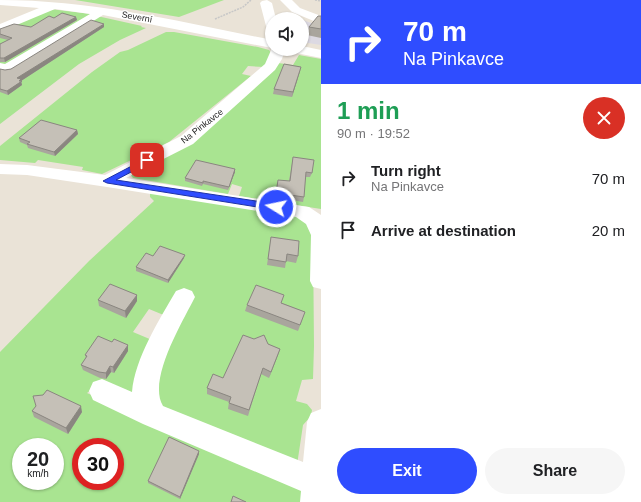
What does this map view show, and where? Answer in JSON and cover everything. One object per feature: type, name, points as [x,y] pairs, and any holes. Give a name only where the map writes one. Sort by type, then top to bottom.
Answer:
[{"type":"street","points":[[286,0],[296,10],[321,20]]},
{"type":"street","name":"Severní","points":[[0,2],[54,5],[102,11],[161,21],[265,43]]},
{"type":"street","points":[[266,3],[268,12]]},
{"type":"street","points":[[3,24],[54,5]]},
{"type":"street","points":[[8,69],[102,11]]},
{"type":"street","points":[[309,52],[321,54]]},
{"type":"street","name":"Na Pinkavce","points":[[107,181],[186,140],[270,67],[276,56]]},
{"type":"street","points":[[0,169],[27,170],[107,181],[263,204],[302,212],[309,215],[314,220],[321,235],[321,281]]},
{"type":"street","points":[[153,415],[146,403],[144,394],[147,380],[160,344],[184,297]]},
{"type":"street","points":[[102,391],[316,492],[321,422]]},
{"type":"path","points":[[212,20],[243,7],[251,0]]},
{"type":"path","points":[[315,0],[321,1]]},
{"type":"shaded area","points":[[309,22],[321,26],[321,45],[309,43]]},
{"type":"green space","points":[[75,0],[224,0],[179,17]]},
{"type":"green space","points":[[50,9],[91,14],[4,66],[0,64],[0,30]]},
{"type":"green space","points":[[97,16],[146,28],[120,40],[79,64],[0,124],[0,70]]},
{"type":"green space","points":[[166,32],[174,32],[258,47],[265,49],[265,56],[271,56],[264,67],[248,66],[242,74],[251,76],[169,142],[102,174],[82,170],[83,167],[38,160],[35,163],[0,160],[0,146],[92,72],[120,52],[128,50]]},
{"type":"green space","points":[[298,56],[321,59],[321,209],[239,196],[242,187],[232,184],[228,194],[133,178],[130,174],[186,144],[278,63],[293,65]]},
{"type":"green space","points":[[150,190],[299,217],[311,227],[313,237],[313,379],[302,380],[296,401],[307,404],[312,410],[311,416],[303,425],[297,465],[154,404],[166,316],[149,309],[133,332],[152,340],[135,401],[98,384],[87,393],[306,489],[305,502],[0,502],[0,352],[89,261],[154,201],[150,197]]},
{"type":"building","points":[[62,13],[76,17],[4,58],[0,58],[0,44],[12,38],[0,34],[0,29],[14,24],[31,27],[49,16],[54,18]]},
{"type":"building","points":[[318,16],[321,16],[321,29],[309,27]]},
{"type":"building","points":[[91,20],[104,24],[17,78],[21,79],[19,81],[22,81],[7,91],[0,89],[0,69],[11,69]]},
{"type":"building","points":[[284,64],[301,67],[293,92],[274,89]]},
{"type":"building","points":[[41,120],[77,130],[54,152],[27,144],[30,142],[19,138]]},
{"type":"building","points":[[293,157],[314,160],[312,173],[306,172],[304,197],[276,193],[278,180],[290,181]]},
{"type":"building","points":[[196,160],[235,169],[229,187],[203,181],[203,183],[185,178]]},
{"type":"building","points":[[271,237],[299,241],[298,256],[287,254],[286,262],[268,259]]},
{"type":"building","points":[[160,246],[185,255],[168,280],[136,267],[146,253],[153,256]]},
{"type":"building","points":[[110,284],[137,295],[125,311],[98,300]]},
{"type":"building","points":[[256,285],[284,295],[281,303],[305,312],[300,325],[247,305]]},
{"type":"building","points":[[243,335],[254,339],[264,335],[268,344],[280,349],[271,372],[263,368],[249,410],[229,403],[231,397],[207,388],[213,374],[223,378]]},
{"type":"building","points":[[98,336],[112,342],[114,339],[128,345],[113,367],[110,366],[106,373],[81,365],[87,356],[85,355]]},
{"type":"building","points":[[47,390],[81,406],[66,428],[32,411],[36,406],[33,396],[43,395]]},
{"type":"building","points":[[169,437],[199,451],[180,497],[148,481]]},
{"type":"building","points":[[233,496],[246,502],[231,502]]},
{"type":"route","points":[[147,160],[107,181],[276,207]]}]
